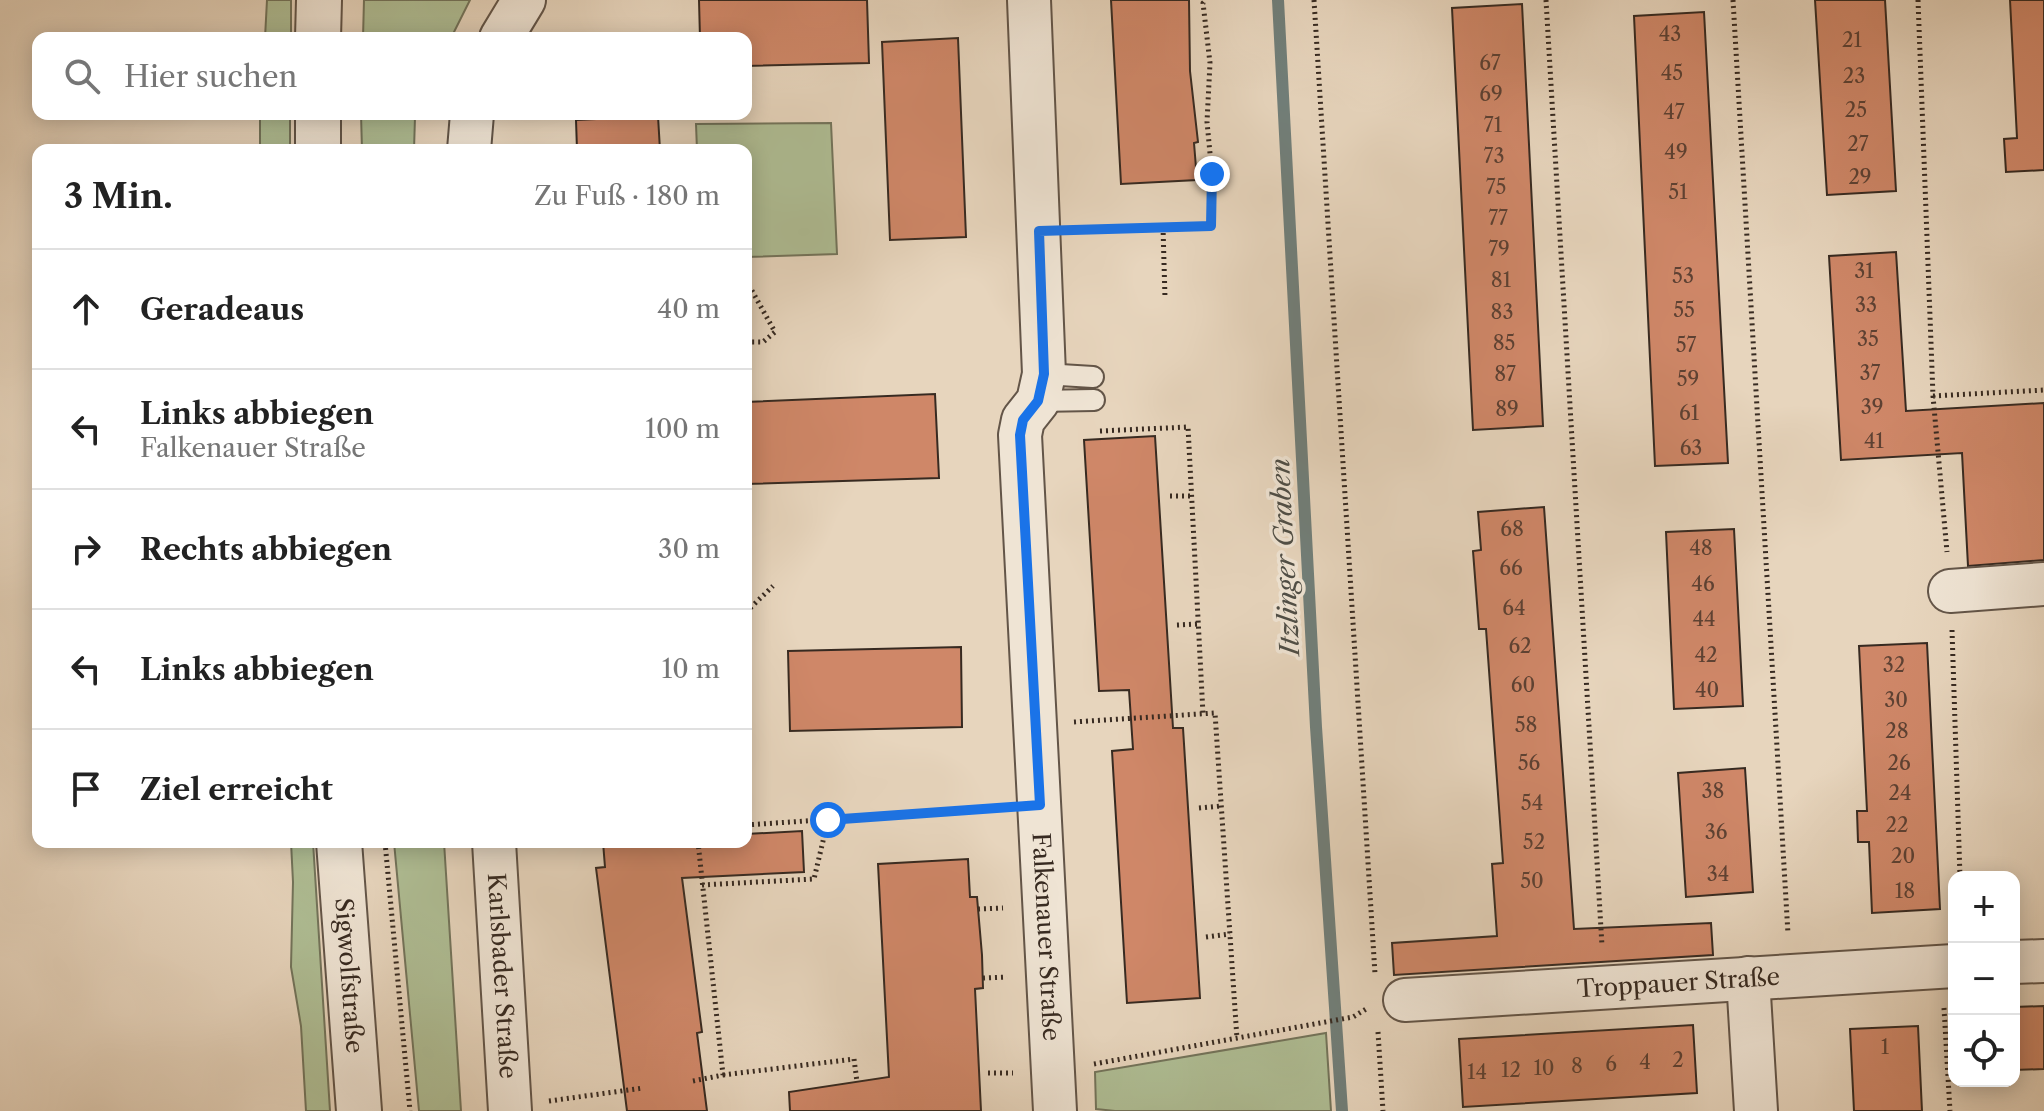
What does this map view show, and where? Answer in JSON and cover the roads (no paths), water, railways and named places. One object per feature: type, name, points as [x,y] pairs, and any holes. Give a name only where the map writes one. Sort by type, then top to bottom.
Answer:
[{"type":"street","points":[[318,32],[319,0]]},
{"type":"street","points":[[505,32],[524,0]]},
{"type":"street","name":"Falkenauer Straße","points":[[1029,0],[1039,231],[1041,388],[1023,420],[1020,435],[1054,1091]]},
{"type":"street","points":[[318,120],[318,144]]},
{"type":"street","points":[[470,144],[472,120]]},
{"type":"street","points":[[1950,591],[2044,584]]},
{"type":"street","name":"Sigwolfstraße","points":[[339,848],[359,1111]]},
{"type":"street","name":"Karlsbader Straße","points":[[494,848],[510,1109]]},
{"type":"street","points":[[2020,962],[2044,961]]},
{"type":"street","name":"Troppauer Straße","points":[[1386,1001],[1948,966]]},
{"type":"street","points":[[1748,978],[1756,1111]]},
{"type":"lane","points":[[1041,388],[1093,377]]},
{"type":"lane","points":[[1041,388],[1094,400]]},
{"type":"waterway","name":"Itzlinger Graben","points":[[1278,0],[1316,727],[1342,1111]]}]
